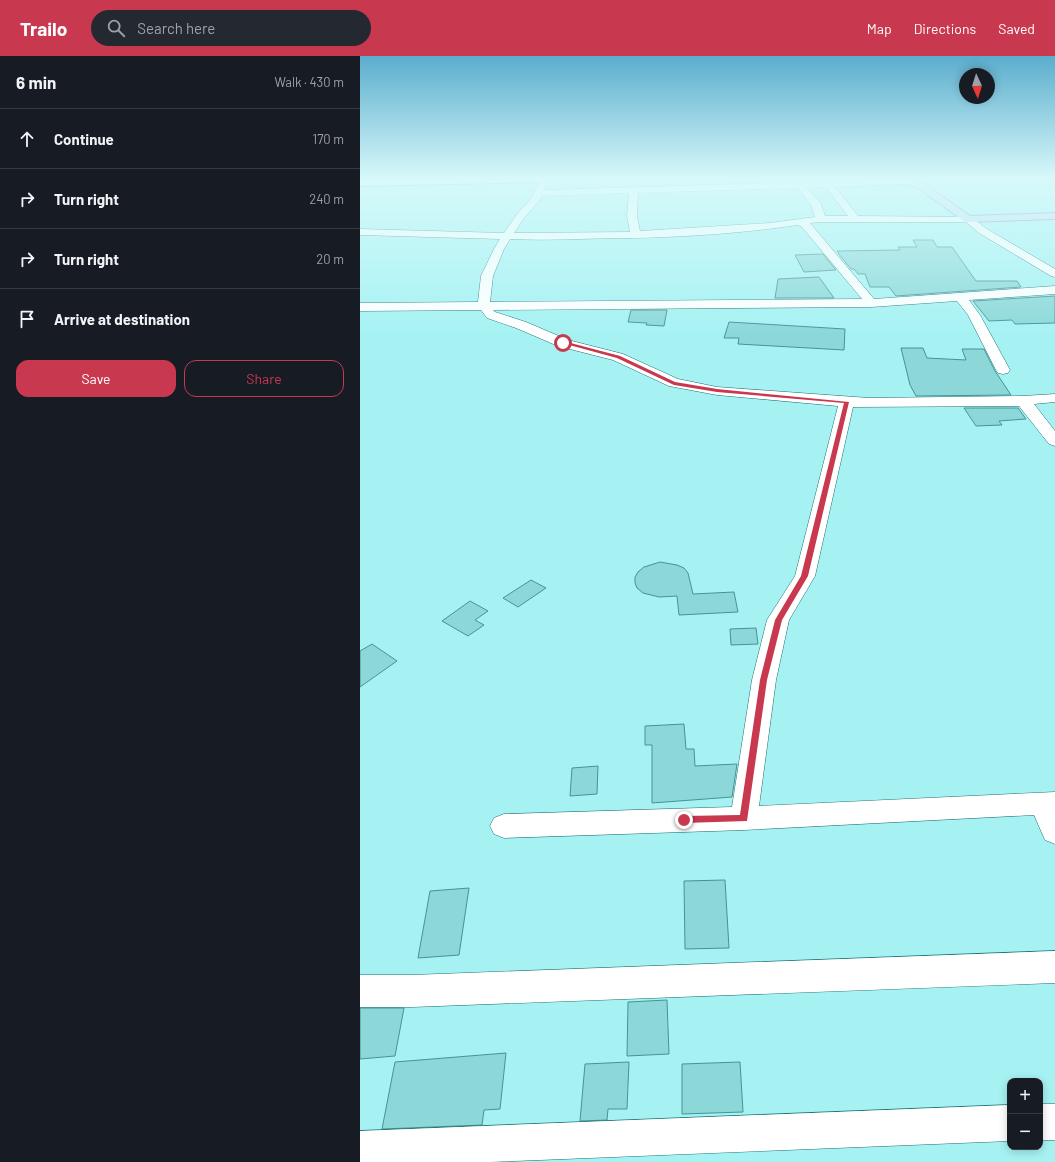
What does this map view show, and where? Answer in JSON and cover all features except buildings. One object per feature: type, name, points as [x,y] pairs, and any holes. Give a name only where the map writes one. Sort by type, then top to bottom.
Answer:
[{"type":"street","points":[[511,231],[499,249],[487,276],[484,306],[491,316],[521,325],[563,343],[618,357],[674,384],[717,391],[869,403],[1010,384],[1055,398]]},
{"type":"street","points":[[635,231],[636,235]]},
{"type":"street","points":[[360,232],[508,236],[636,235],[710,231]]},
{"type":"street","points":[[811,231],[871,303]]},
{"type":"street","points":[[983,231],[1055,274]]},
{"type":"street","points":[[360,307],[871,303],[1055,290]]},
{"type":"street","points":[[960,296],[974,315],[1010,384],[1055,441]]},
{"type":"street","points":[[744,818],[764,680],[778,620],[805,576],[847,402]]},
{"type":"street","points":[[504,826],[744,818],[1049,803],[1055,832]]},
{"type":"street","points":[[360,991],[412,991],[1055,967]]},
{"type":"street","points":[[1043,1122],[1055,1122]]},
{"type":"street","points":[[360,1148],[1007,1124]]},
{"type":"route","points":[[563,343],[618,357],[674,384],[717,391],[847,402],[805,576],[778,620],[764,680],[744,818],[684,820]]}]
